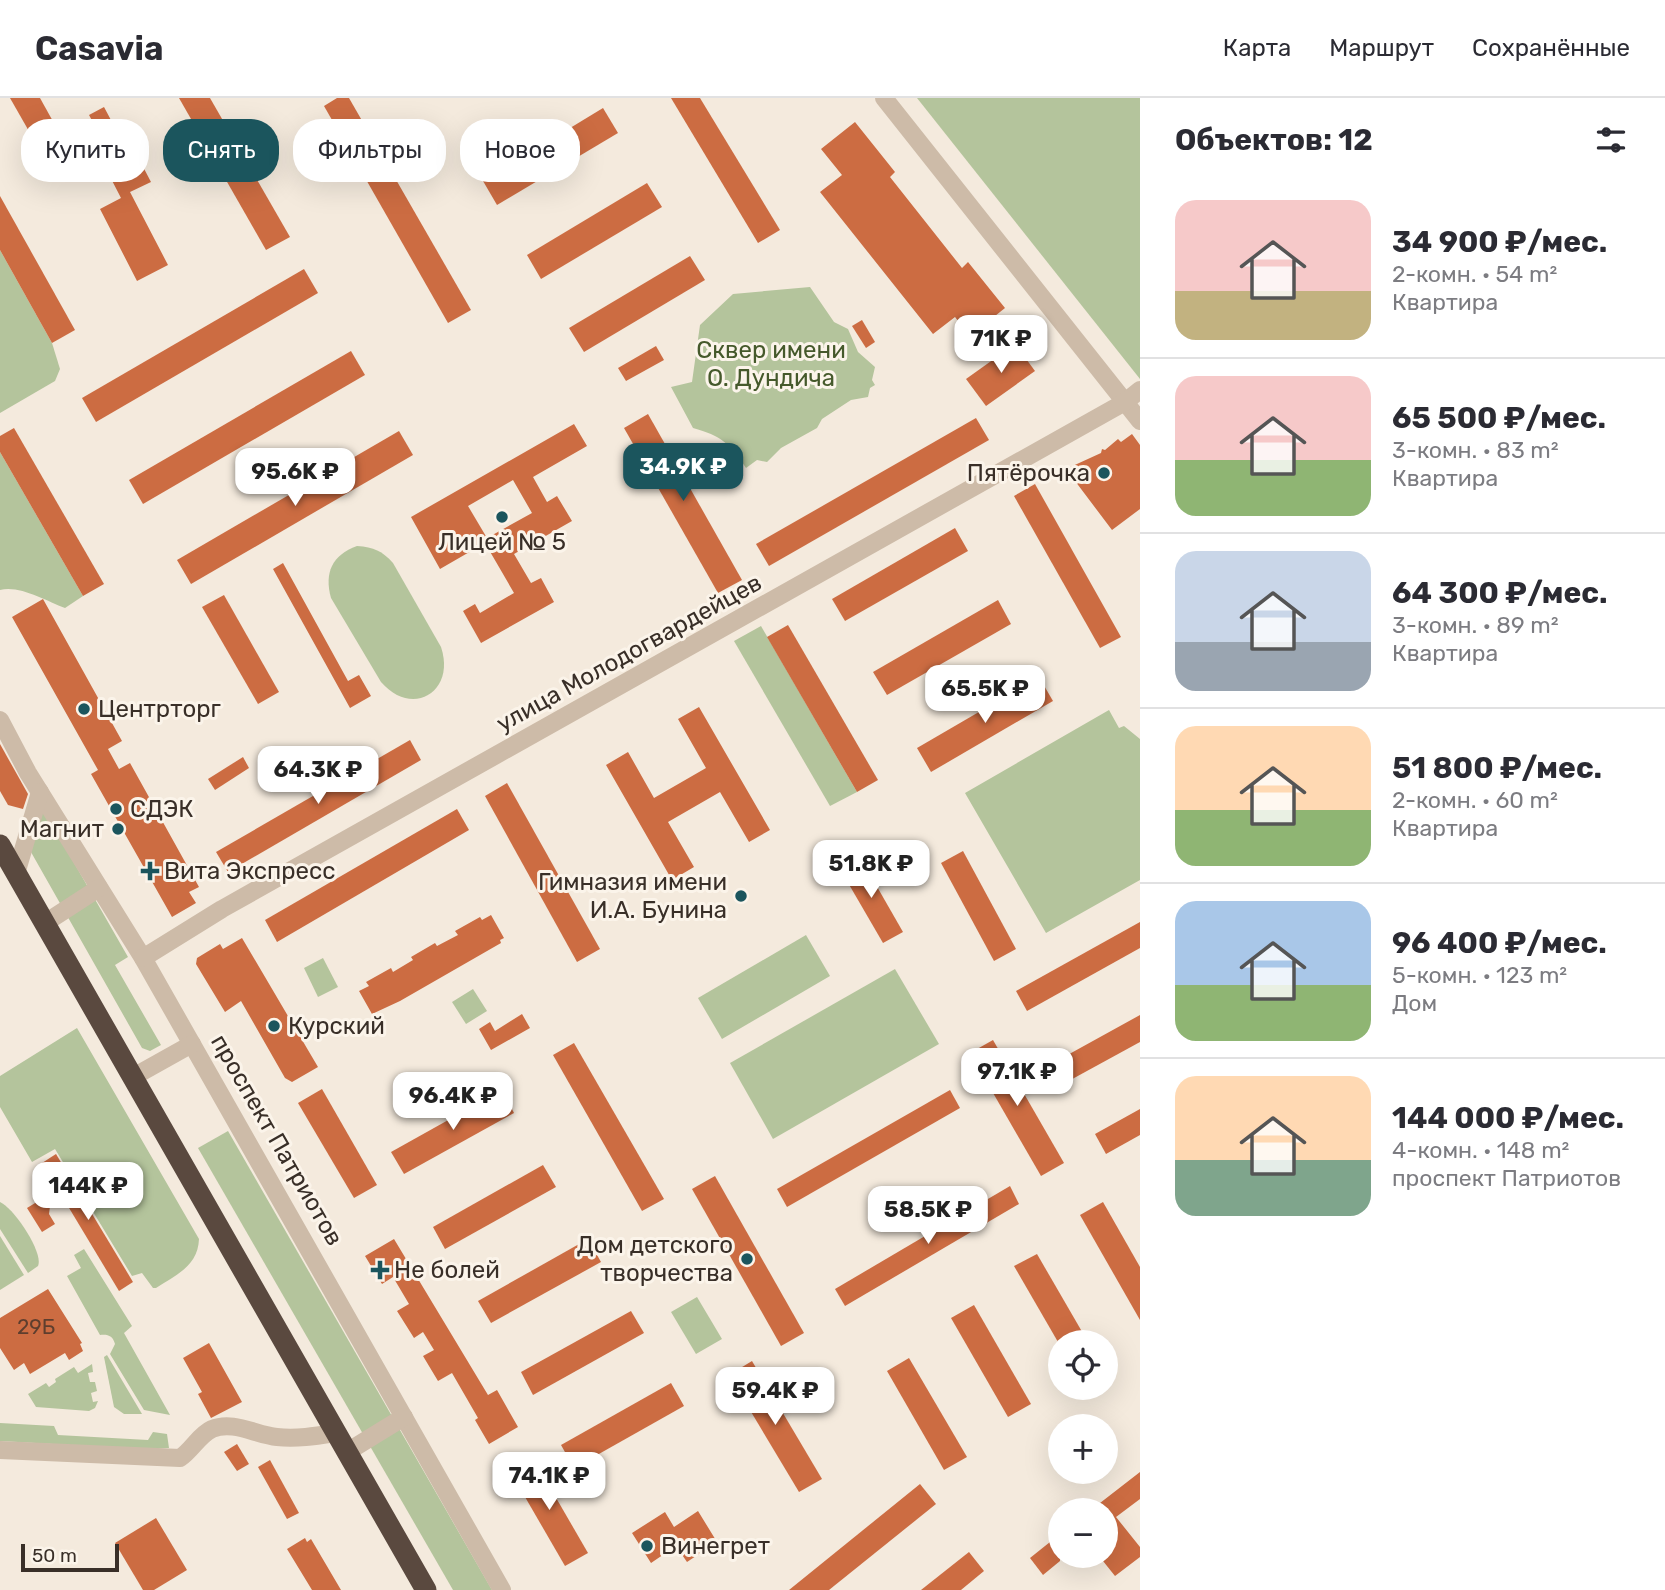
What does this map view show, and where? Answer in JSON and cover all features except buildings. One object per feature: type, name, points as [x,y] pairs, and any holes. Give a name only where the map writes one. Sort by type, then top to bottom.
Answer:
[{"type":"highway","points":[[0,845],[426,1590]]},
{"type":"street","points":[[884,98],[1140,421]]},
{"type":"street","name":"улица Молодогвардейцев","points":[[143,958],[222,909],[1125,402],[1140,390]]},
{"type":"street","name":"проспект Патриотов","points":[[0,720],[40,792],[143,958],[502,1590]]},
{"type":"street","points":[[16,874],[40,792]]},
{"type":"street","points":[[45,923],[99,888]]},
{"type":"street","points":[[133,1077],[192,1044]]},
{"type":"street","points":[[347,1452],[404,1417]]},
{"type":"street","points":[[0,1450],[180,1458],[213,1429],[233,1427],[274,1437],[303,1438],[336,1433]]},
{"type":"green space","points":[[917,98],[1140,98],[1140,379]]},
{"type":"green space","points":[[0,250],[52,343],[60,369],[55,381],[0,413]]},
{"type":"green space","name":"Сквер имени О. Дундича","points":[[810,287],[834,322],[848,329],[858,352],[875,367],[872,380],[875,385],[870,388],[868,397],[851,400],[822,419],[817,428],[781,448],[767,462],[757,460],[746,468],[724,442],[693,428],[671,387],[692,382],[700,325],[733,294]]},
{"type":"green space","points":[[0,452],[83,596],[65,608],[24,592],[0,590]]},
{"type":"green space","points":[[357,546],[377,550],[393,563],[441,647],[444,663],[442,677],[437,687],[428,695],[418,699],[406,698],[393,693],[381,682],[331,598],[329,581],[332,566],[341,554]]},
{"type":"green space","points":[[761,626],[857,792],[830,806],[734,641]]},
{"type":"green space","points":[[1109,710],[1119,728],[1124,726],[1140,739],[1140,880],[1046,933],[965,793]]},
{"type":"green space","points":[[33,791],[128,957],[115,965],[161,1045],[150,1051],[142,1048],[27,845]]},
{"type":"green space","points":[[806,935],[830,976],[722,1039],[698,998]]},
{"type":"green space","points":[[323,958],[338,987],[318,997],[304,968]]},
{"type":"green space","points":[[895,969],[939,1044],[773,1139],[730,1063]]},
{"type":"green space","points":[[473,989],[487,1011],[466,1024],[452,1002]]},
{"type":"green space","points":[[77,1028],[199,1239],[195,1256],[185,1269],[156,1288],[153,1288],[142,1273],[132,1276],[55,1149],[32,1162],[0,1107],[0,1076]]},
{"type":"green space","points":[[228,1131],[492,1590],[453,1590],[198,1148]]},
{"type":"green space","points":[[0,1202],[20,1221],[37,1251],[38,1266],[28,1273],[0,1229]]},
{"type":"green space","points":[[0,1236],[24,1275],[0,1290]]},
{"type":"green space","points":[[84,1249],[132,1326],[124,1333],[170,1415],[144,1410],[110,1354],[115,1344],[113,1339],[108,1335],[100,1335],[67,1276],[81,1268],[74,1255]]},
{"type":"green space","points":[[697,1297],[722,1339],[696,1354],[671,1312]]},
{"type":"green space","points":[[107,1355],[142,1414],[124,1414],[114,1407],[104,1357]]},
{"type":"green space","points":[[92,1364],[93,1372],[88,1373],[90,1382],[95,1382],[97,1391],[91,1393],[93,1402],[98,1401],[95,1408],[89,1411],[36,1407],[28,1394],[46,1383],[49,1387],[56,1382],[55,1379],[74,1367],[78,1373]]},
{"type":"green space","points":[[0,1423],[54,1426],[58,1435],[148,1440],[153,1432],[167,1434],[169,1448],[141,1449],[0,1441]]},
{"type":"place","name":"Пятёрочка","points":[[1104,473]]},
{"type":"place","name":"Лицей № 5","points":[[502,517]]},
{"type":"place","name":"Центрторг","points":[[84,709]]},
{"type":"place","name":"СДЭК","points":[[116,809]]},
{"type":"place","name":"Магнит","points":[[118,829]]},
{"type":"place","name":"Вита Экспресс","points":[[150,871]]},
{"type":"place","name":"Гимназия имени И.А. Бунина","points":[[741,896]]},
{"type":"place","name":"Курский","points":[[274,1026]]},
{"type":"place","name":"Дом детского творчества","points":[[747,1259]]},
{"type":"place","name":"Не болей","points":[[380,1270]]},
{"type":"place","name":"Винегрет","points":[[647,1546]]}]
